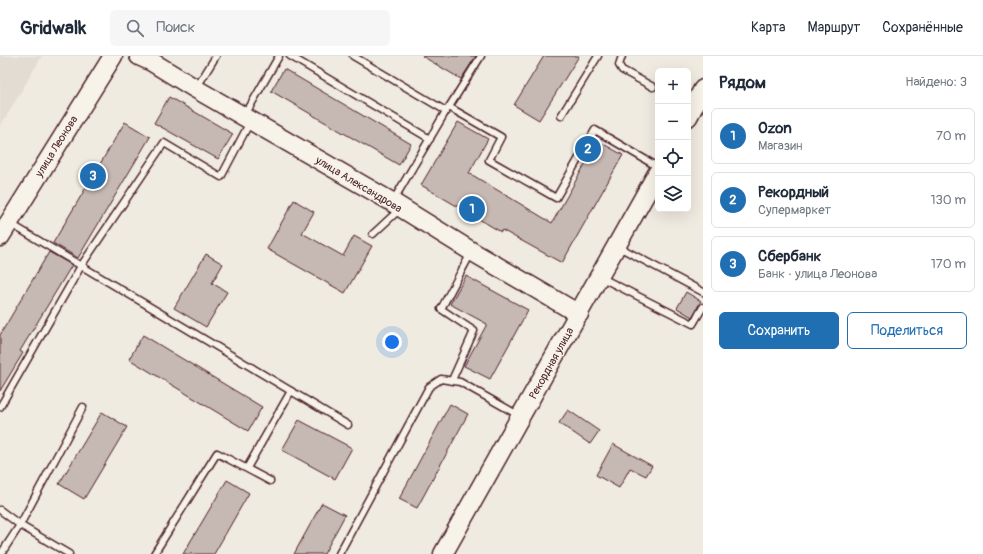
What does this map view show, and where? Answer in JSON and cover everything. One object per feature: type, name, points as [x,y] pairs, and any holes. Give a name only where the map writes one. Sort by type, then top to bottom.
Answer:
[{"type":"street","name":"улица Леонова","points":[[4,230],[113,56]]},
{"type":"street","name":"улица Александрова","points":[[139,56],[152,62],[397,205],[471,251],[579,314]]},
{"type":"street","points":[[691,111],[703,89]]},
{"type":"street","name":"Рекордная улица","points":[[443,554],[656,176]]},
{"type":"lane","points":[[196,89],[216,56]]},
{"type":"lane","points":[[0,407],[82,266],[164,143],[221,176],[279,56]]},
{"type":"lane","points":[[290,56],[430,139]]},
{"type":"lane","points":[[353,56],[501,137],[489,160],[556,198],[595,130],[655,165]]},
{"type":"lane","points":[[373,234],[397,205],[430,139],[481,56]]},
{"type":"lane","points":[[561,116],[598,56]]},
{"type":"lane","points":[[622,56],[619,65],[622,70],[653,87]]},
{"type":"lane","points":[[4,230],[82,266],[348,425]]},
{"type":"lane","points":[[616,246],[703,292]]},
{"type":"lane","points":[[452,380],[474,332],[441,309],[471,251]]},
{"type":"lane","points":[[600,277],[693,324],[703,307]]},
{"type":"lane","points":[[339,554],[429,387],[441,379],[460,382],[521,417]]},
{"type":"lane","points":[[247,468],[291,391]]},
{"type":"lane","points":[[1,554],[20,525],[83,407]]},
{"type":"lane","points":[[154,554],[217,452],[270,481]]},
{"type":"lane","points":[[0,510],[20,525],[69,554]]},
{"type":"shaded area","points":[[0,56],[42,56],[0,127]]},
{"type":"building","points":[[422,56],[476,56],[461,79]]},
{"type":"building","points":[[544,56],[579,56],[539,120],[514,105]]},
{"type":"building","points":[[284,69],[411,144],[399,165],[271,91]]},
{"type":"building","points":[[169,97],[233,134],[218,159],[154,123]]},
{"type":"building","points":[[125,122],[150,137],[78,258],[53,243]]},
{"type":"building","points":[[458,122],[488,139],[469,173],[552,223],[598,141],[623,155],[562,263],[502,230],[501,232],[421,185]]},
{"type":"building","points":[[294,200],[314,212],[302,233],[343,256],[354,236],[372,246],[345,293],[267,249]]},
{"type":"building","points":[[49,252],[72,265],[20,351],[23,353],[0,391],[0,335]]},
{"type":"building","points":[[206,254],[223,264],[212,283],[227,292],[206,327],[174,308]]},
{"type":"building","points":[[466,276],[528,310],[490,379],[464,366],[487,324],[450,304]]},
{"type":"building","points":[[686,292],[701,301],[692,317],[677,308]]},
{"type":"building","points":[[143,335],[262,407],[248,431],[129,359]]},
{"type":"building","points":[[450,404],[468,414],[417,508],[399,499]]},
{"type":"building","points":[[568,410],[599,431],[590,444],[559,423]]},
{"type":"building","points":[[102,412],[127,427],[84,499],[59,484]]},
{"type":"building","points":[[299,420],[352,448],[335,479],[282,450]]},
{"type":"building","points":[[613,444],[652,466],[646,476],[630,468],[619,488],[596,475]]},
{"type":"building","points":[[227,480],[249,493],[214,554],[183,554]]},
{"type":"building","points":[[322,503],[345,515],[324,554],[294,554]]},
{"type":"place","name":"Рекордный","points":[[588,149]]},
{"type":"place","name":"Сбербанк","points":[[93,176]]},
{"type":"place","name":"Ozon","points":[[472,209]]}]
